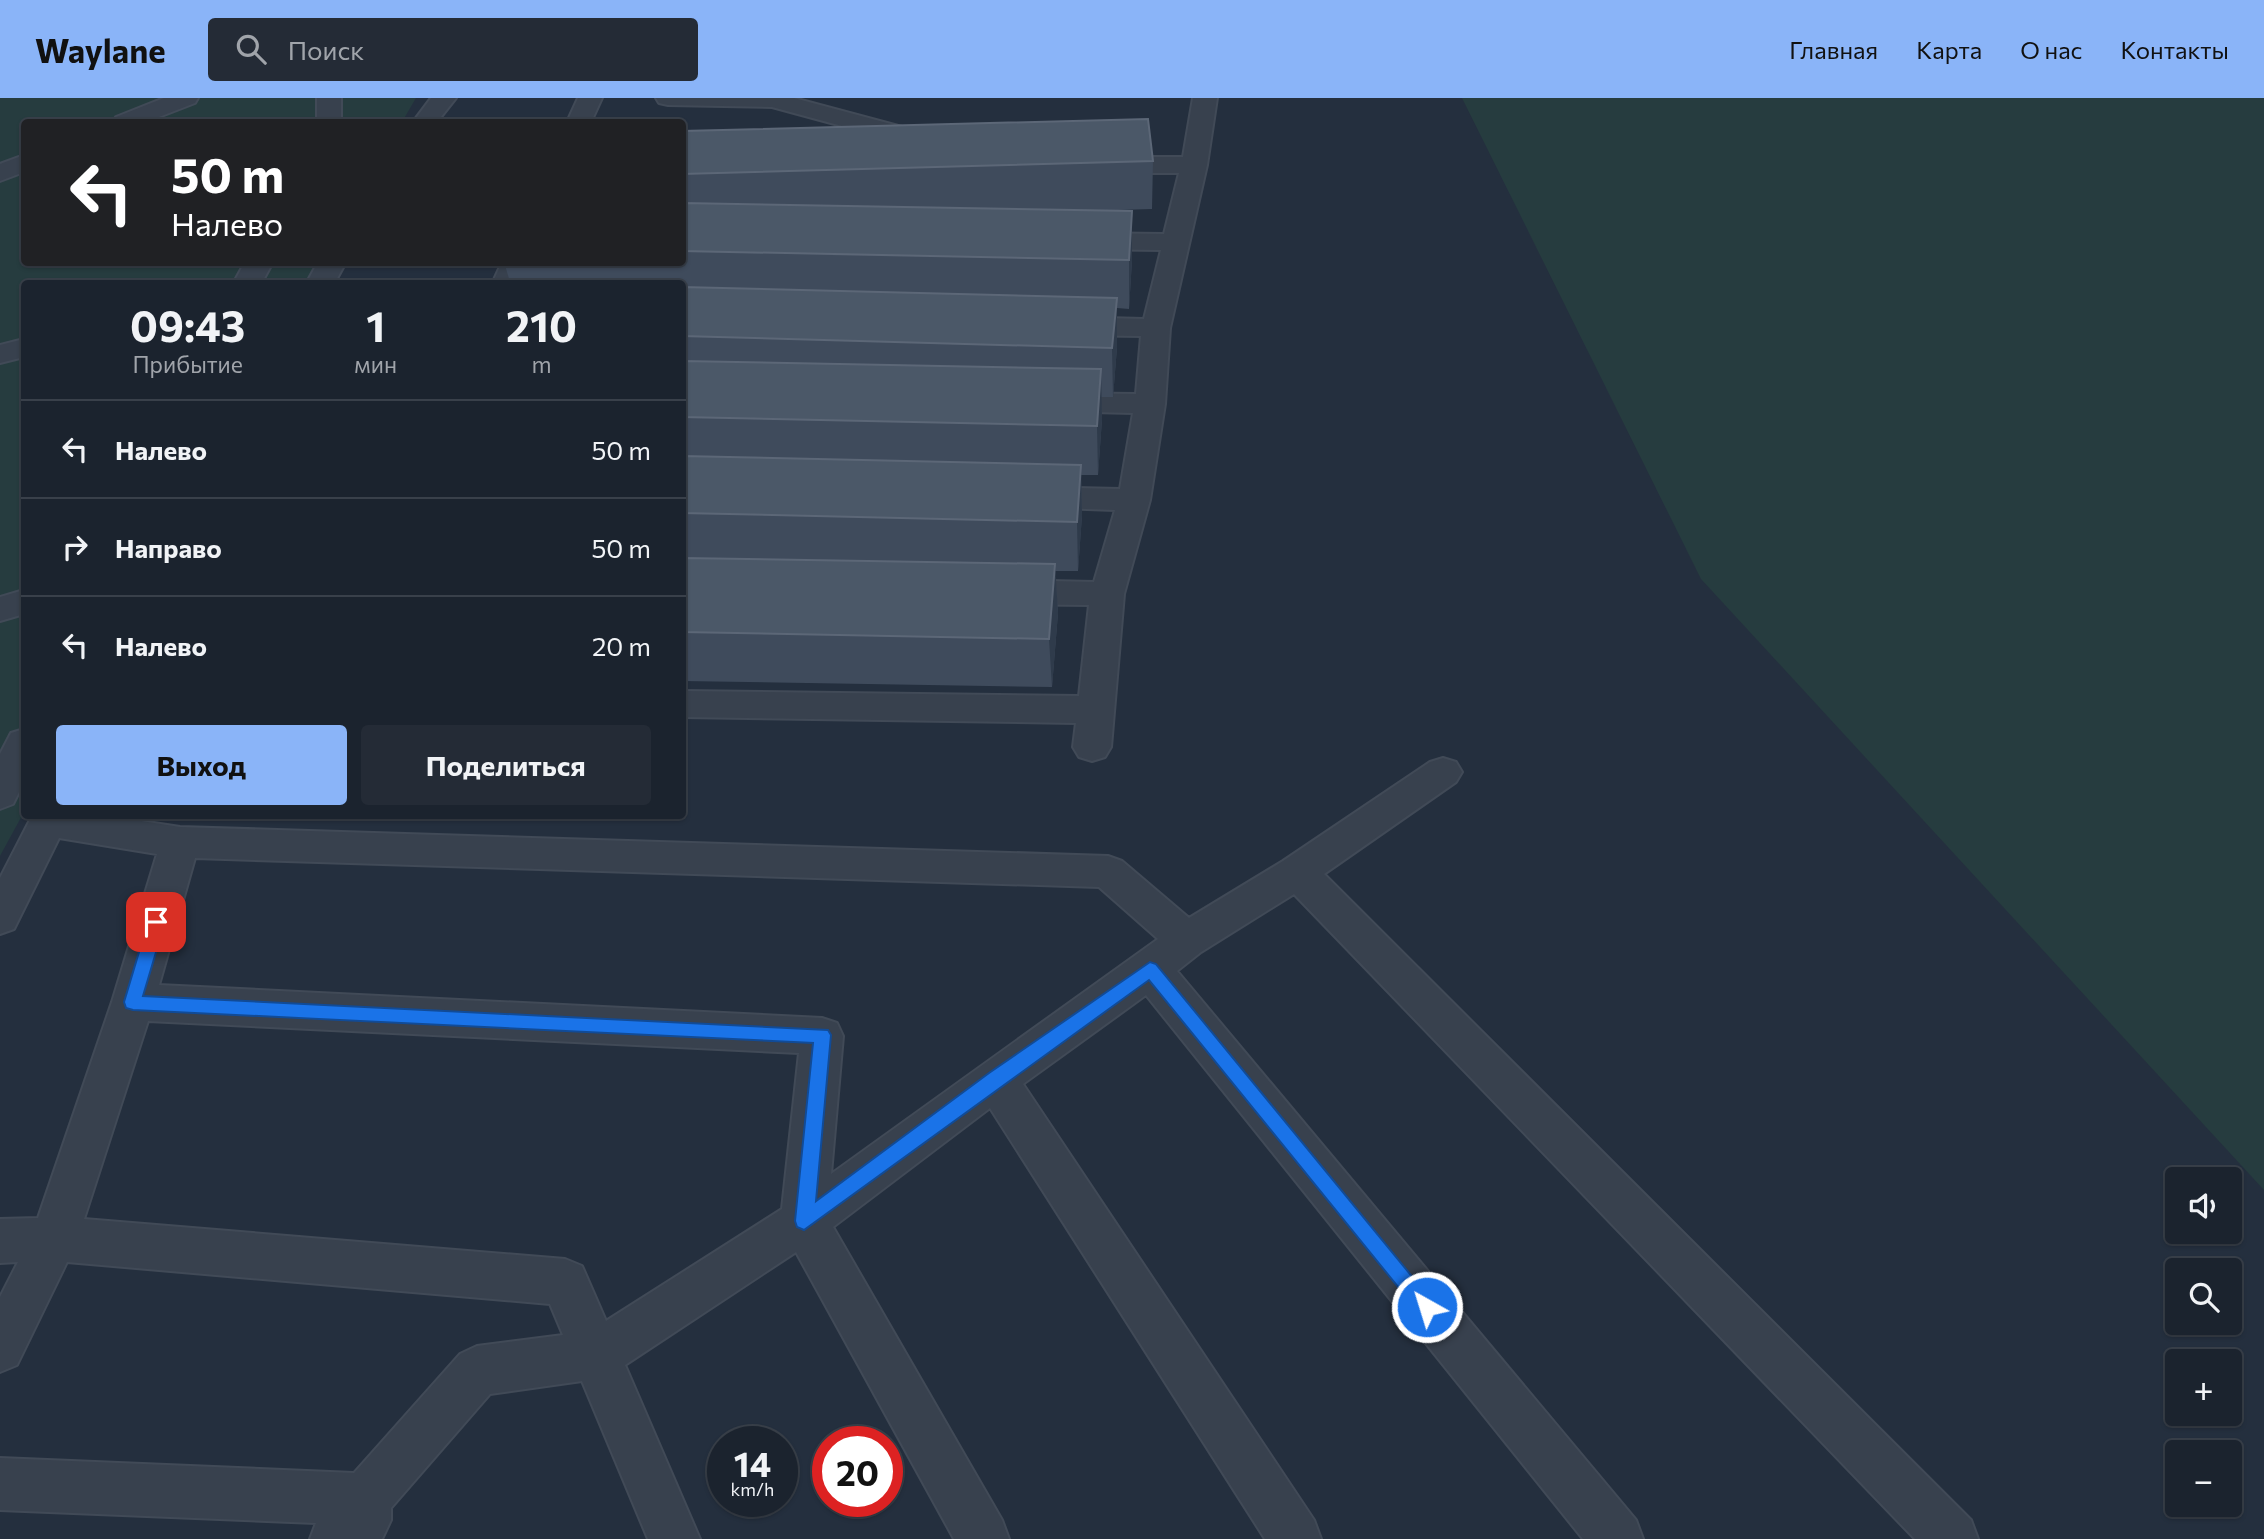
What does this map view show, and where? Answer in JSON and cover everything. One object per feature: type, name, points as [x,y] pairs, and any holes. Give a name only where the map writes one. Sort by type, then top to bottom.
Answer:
[{"type":"street","points":[[132,119],[178,98]]},
{"type":"street","points":[[329,98],[329,119]]},
{"type":"street","points":[[427,119],[444,98]]},
{"type":"street","points":[[580,119],[590,98]]},
{"type":"street","points":[[668,98],[773,100],[940,145]]},
{"type":"street","points":[[1092,747],[1107,594],[1134,500],[1150,404],[1156,328],[1194,165],[1205,98]]},
{"type":"street","points":[[0,173],[21,164]]},
{"type":"street","points":[[1072,165],[1194,165]]},
{"type":"street","points":[[1052,241],[1175,242]]},
{"type":"street","points":[[1045,326],[1156,328]]},
{"type":"street","points":[[0,354],[21,349]]},
{"type":"street","points":[[1026,402],[1150,404]]},
{"type":"street","points":[[997,496],[1134,500]]},
{"type":"street","points":[[970,591],[1107,594]]},
{"type":"street","points":[[0,609],[21,604]]},
{"type":"street","points":[[686,704],[1096,710]]},
{"type":"street","points":[[0,794],[21,749]]},
{"type":"street","points":[[0,1484],[355,1526],[477,1371],[597,1355],[804,1221],[1186,940],[1297,872],[1443,772]]},
{"type":"street","points":[[0,917],[49,819]]},
{"type":"street","points":[[55,819],[180,842],[1108,872],[1186,940]]},
{"type":"street","points":[[0,1348],[54,1239],[133,1002],[180,842]]},
{"type":"street","points":[[1297,872],[1952,1539]]},
{"type":"street","points":[[1150,969],[1617,1539]]},
{"type":"street","points":[[133,1002],[822,1035],[804,1221],[983,1539]]},
{"type":"street","points":[[995,1079],[1295,1539]]},
{"type":"street","points":[[0,1241],[54,1239],[565,1282],[674,1539]]},
{"type":"green space","points":[[0,98],[416,98],[404,119],[21,119],[21,266],[323,266],[316,280],[21,280],[21,818],[0,856]]},
{"type":"green space","points":[[1462,98],[2264,98],[2264,1190],[1701,579]]},
{"type":"building","points":[[1148,119],[1153,161],[686,174],[686,131]]},
{"type":"building","points":[[686,203],[1132,211],[1129,260],[686,251]]},
{"type":"building","points":[[686,287],[1117,298],[1112,348],[686,336]]},
{"type":"building","points":[[686,361],[1101,369],[1097,426],[686,417]]},
{"type":"building","points":[[686,456],[1081,465],[1077,522],[686,513]]},
{"type":"building","points":[[686,558],[1055,564],[1049,639],[686,632]]},
{"type":"route","points":[[156,922],[133,1002],[822,1035],[804,1221],[995,1079],[1150,969],[1427,1307]]}]
